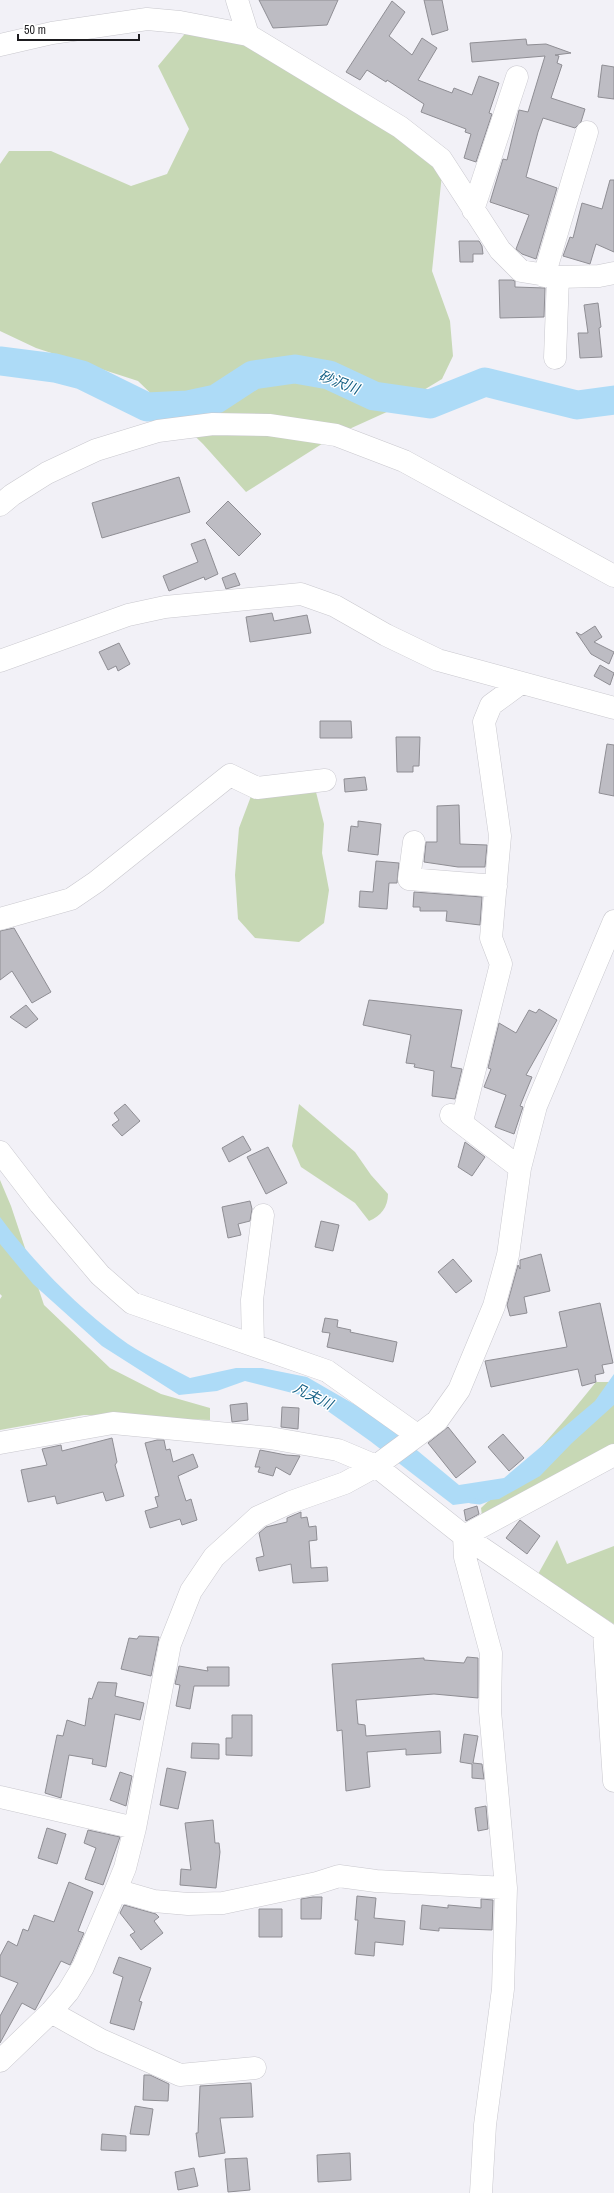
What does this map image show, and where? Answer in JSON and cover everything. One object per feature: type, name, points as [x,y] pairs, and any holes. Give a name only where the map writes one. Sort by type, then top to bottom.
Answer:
[{"type":"street","points":[[237,0],[248,35]]},
{"type":"street","points":[[0,45],[52,33],[148,19],[180,22],[248,35],[400,127],[441,159],[500,250],[521,271],[551,276],[599,276],[614,273]]},
{"type":"street","points":[[473,210],[517,77]]},
{"type":"street","points":[[555,358],[551,276],[587,132]]},
{"type":"street","points":[[0,505],[12,495],[47,474],[96,450],[158,431],[213,424],[269,425],[336,435],[404,461],[614,576]]},
{"type":"street","points":[[2,653],[128,615],[158,608],[301,594],[335,606],[386,635],[438,660],[614,708]]},
{"type":"street","points":[[520,1168],[456,1118],[501,964],[491,938],[500,836],[484,722],[491,705],[521,683]]},
{"type":"street","points":[[0,919],[71,899],[96,882],[230,775],[257,788],[325,780]]},
{"type":"street","points":[[414,842],[409,879],[496,886]]},
{"type":"street","points":[[0,2061],[51,2012],[68,1992],[83,1967],[116,1890],[125,1868],[135,1828],[170,1644],[191,1591],[214,1557],[258,1517],[291,1502],[345,1483],[376,1466],[437,1421],[459,1390],[494,1306],[508,1256],[520,1168],[536,1106],[614,921]]},
{"type":"street","points":[[0,1152],[40,1204],[100,1275],[132,1303],[326,1371],[417,1435]]},
{"type":"street","points":[[253,1345],[252,1300],[263,1214]]},
{"type":"street","points":[[0,1443],[113,1423],[270,1438],[338,1450],[376,1466],[464,1536],[609,1635],[614,1781]]},
{"type":"street","points":[[464,1536],[614,1455]]},
{"type":"street","points":[[464,1536],[465,1557],[491,1653],[490,1711],[506,1888],[503,1989],[485,2125],[481,2193]]},
{"type":"street","points":[[0,1797],[135,1828]]},
{"type":"street","points":[[116,1890],[154,1901],[188,1904],[230,1901],[317,1883],[339,1876],[376,1881],[506,1888]]},
{"type":"street","points":[[51,2012],[101,2040],[180,2075],[255,2068]]},
{"type":"green space","points":[[193,24],[319,77],[442,174],[432,271],[450,321],[453,356],[442,379],[389,411],[336,435],[246,492],[203,444],[138,381],[36,348],[0,331],[0,164],[9,151],[51,151],[131,186],[167,174],[189,129],[158,66]]},
{"type":"green space","points":[[315,788],[324,824],[322,853],[329,890],[324,923],[299,942],[255,938],[238,919],[235,875],[239,828],[253,791]]},
{"type":"green space","points":[[299,1104],[355,1152],[371,1175],[388,1194],[387,1203],[380,1214],[369,1221],[355,1203],[301,1167],[292,1146]]},
{"type":"green space","points":[[0,1180],[11,1206],[44,1305],[110,1368],[161,1394],[210,1408],[210,1420],[84,1415],[0,1430],[0,1299],[2,1296],[0,1294]]},
{"type":"green space","points":[[596,1382],[614,1382],[614,1444],[525,1496],[482,1516],[481,1508],[541,1447]]},
{"type":"green space","points":[[557,1540],[567,1564],[614,1546],[614,1624],[537,1576]]},
{"type":"water","points":[[0,1217],[43,1269],[76,1302],[128,1344],[151,1358],[190,1378],[236,1368],[262,1368],[307,1377],[378,1418],[459,1485],[504,1478],[595,1401],[614,1374],[614,1405],[572,1443],[540,1476],[499,1499],[453,1505],[370,1441],[308,1397],[245,1381],[217,1391],[179,1395],[102,1346],[33,1284],[0,1244]]},
{"type":"building","points":[[259,0],[338,0],[327,25],[273,28]]},
{"type":"building","points":[[424,0],[442,0],[448,30],[432,35]]},
{"type":"building","points":[[392,1],[405,12],[389,36],[412,55],[422,38],[437,48],[418,80],[452,93],[454,88],[472,95],[479,76],[499,83],[489,113],[492,114],[476,162],[464,158],[471,134],[465,132],[466,129],[421,112],[424,104],[387,80],[386,82],[367,70],[360,80],[346,72]]},
{"type":"building","points":[[526,39],[527,45],[546,44],[571,53],[555,55],[559,56],[557,63],[562,65],[551,98],[585,109],[581,122],[575,128],[543,118],[538,132],[526,177],[557,188],[536,259],[522,254],[516,249],[529,215],[490,202],[503,159],[507,160],[519,110],[528,112],[545,56],[472,62],[470,43]]},
{"type":"building","points":[[602,65],[614,67],[614,99],[598,97]]},
{"type":"building","points":[[610,180],[614,180],[614,252],[596,244],[590,264],[563,256],[570,237],[573,238],[582,203],[602,209]]},
{"type":"building","points":[[459,241],[479,241],[482,246],[483,254],[473,254],[473,262],[460,262]]},
{"type":"building","points":[[499,280],[515,281],[515,287],[545,288],[544,317],[500,318]]},
{"type":"building","points":[[598,303],[601,327],[599,328],[602,357],[580,358],[578,333],[588,333],[584,305]]},
{"type":"building","points":[[179,477],[190,512],[102,538],[92,503]]},
{"type":"building","points":[[228,501],[261,534],[239,556],[206,523]]},
{"type":"building","points":[[205,539],[218,574],[205,580],[204,577],[169,591],[163,576],[198,562],[191,544]]},
{"type":"building","points":[[235,573],[240,585],[226,589],[222,578]]},
{"type":"building","points":[[272,613],[274,621],[307,615],[311,633],[250,642],[246,617]]},
{"type":"building","points":[[595,626],[602,637],[594,642],[614,652],[609,664],[591,654],[576,632],[581,635]]},
{"type":"building","points":[[119,643],[130,664],[118,671],[116,666],[108,670],[99,652]]},
{"type":"building","points":[[600,665],[614,673],[610,685],[594,676]]},
{"type":"building","points":[[320,721],[351,721],[352,738],[320,738]]},
{"type":"building","points":[[396,737],[420,737],[419,766],[413,766],[413,772],[397,772]]},
{"type":"building","points":[[607,744],[614,745],[614,796],[599,793]]},
{"type":"building","points":[[365,777],[367,790],[345,792],[344,779]]},
{"type":"building","points":[[459,805],[460,844],[487,845],[485,867],[458,867],[424,862],[426,842],[437,842],[437,806]]},
{"type":"building","points":[[358,821],[381,824],[378,855],[348,851],[351,826],[358,827]]},
{"type":"building","points":[[376,861],[399,863],[397,883],[389,883],[387,909],[359,907],[360,891],[373,892]]},
{"type":"building","points":[[414,892],[482,897],[480,925],[446,921],[447,911],[420,911],[420,907],[413,907]]},
{"type":"building","points":[[14,928],[51,992],[32,1003],[12,971],[0,980],[0,931]]},
{"type":"building","points":[[369,1000],[462,1010],[451,1067],[462,1069],[455,1099],[432,1096],[434,1071],[414,1067],[415,1064],[406,1063],[411,1035],[363,1025]]},
{"type":"building","points":[[26,1005],[38,1019],[26,1028],[10,1017]]},
{"type":"building","points":[[539,1009],[557,1020],[526,1075],[532,1077],[520,1106],[523,1107],[514,1134],[495,1127],[506,1095],[484,1087],[491,1069],[488,1068],[499,1023],[516,1033],[529,1010],[536,1013]]},
{"type":"building","points":[[125,1104],[140,1121],[122,1136],[112,1125],[119,1120],[114,1113]]},
{"type":"building","points":[[243,1136],[251,1150],[229,1162],[222,1148]]},
{"type":"building","points":[[465,1142],[485,1157],[472,1176],[458,1167]]},
{"type":"building","points":[[268,1147],[287,1183],[266,1194],[247,1157]]},
{"type":"building","points":[[250,1201],[252,1209],[250,1221],[238,1224],[241,1235],[228,1238],[222,1207]]},
{"type":"building","points":[[321,1221],[339,1225],[333,1251],[315,1247]]},
{"type":"building","points":[[541,1254],[550,1291],[524,1297],[527,1313],[510,1316],[507,1305],[518,1265],[520,1269],[520,1260]]},
{"type":"building","points":[[453,1259],[472,1281],[456,1293],[438,1272]]},
{"type":"building","points":[[600,1303],[613,1363],[602,1365],[604,1373],[595,1375],[596,1382],[582,1386],[578,1369],[491,1387],[485,1361],[567,1347],[559,1312]]},
{"type":"building","points":[[325,1318],[338,1320],[337,1327],[351,1330],[350,1332],[397,1342],[393,1362],[327,1347],[330,1333],[322,1332]]},
{"type":"building","points":[[247,1403],[248,1420],[232,1422],[230,1405]]},
{"type":"building","points":[[282,1407],[299,1408],[298,1429],[281,1427]]},
{"type":"building","points":[[448,1427],[476,1462],[456,1478],[428,1443]]},
{"type":"building","points":[[503,1434],[524,1458],[509,1471],[488,1447]]},
{"type":"building","points":[[112,1438],[117,1462],[115,1465],[124,1496],[106,1501],[103,1492],[57,1504],[55,1496],[28,1502],[21,1470],[47,1465],[42,1449],[61,1445],[62,1451]]},
{"type":"building","points":[[164,1440],[166,1450],[170,1449],[173,1462],[193,1454],[198,1467],[178,1476],[186,1501],[191,1499],[197,1520],[182,1525],[180,1519],[150,1528],[145,1511],[158,1507],[155,1497],[159,1496],[145,1443]]},
{"type":"building","points":[[260,1450],[300,1456],[290,1475],[276,1467],[273,1476],[258,1472],[260,1467],[255,1467]]},
{"type":"building","points":[[477,1506],[479,1514],[466,1521],[464,1510]]},
{"type":"building","points":[[301,1512],[301,1518],[307,1517],[309,1527],[316,1526],[317,1540],[309,1541],[311,1568],[327,1567],[328,1581],[293,1583],[291,1564],[259,1571],[256,1558],[264,1556],[259,1533],[266,1527],[287,1522],[287,1518]]},
{"type":"building","points":[[520,1520],[540,1536],[527,1554],[506,1538]]},
{"type":"building","points":[[139,1636],[159,1637],[151,1676],[121,1669],[129,1638],[137,1639]]},
{"type":"building","points":[[467,1657],[478,1658],[478,1698],[434,1694],[356,1700],[358,1724],[365,1725],[366,1736],[440,1731],[441,1753],[406,1755],[406,1749],[367,1752],[370,1787],[346,1791],[342,1730],[337,1731],[332,1664],[424,1658],[424,1660],[464,1663]]},
{"type":"building","points":[[179,1666],[208,1671],[207,1667],[229,1667],[229,1686],[194,1686],[190,1709],[176,1706],[180,1685],[175,1684]]},
{"type":"building","points":[[98,1682],[117,1683],[115,1696],[144,1703],[140,1720],[115,1714],[106,1767],[92,1764],[93,1759],[69,1755],[61,1798],[45,1793],[57,1735],[63,1736],[67,1720],[85,1726],[89,1698],[92,1699]]},
{"type":"building","points":[[232,1715],[252,1715],[252,1756],[226,1755],[226,1738],[232,1738]]},
{"type":"building","points":[[464,1734],[478,1736],[473,1763],[482,1764],[484,1779],[472,1778],[472,1764],[460,1762]]},
{"type":"building","points":[[192,1743],[219,1744],[219,1759],[191,1758]]},
{"type":"building","points":[[167,1768],[186,1772],[178,1809],[160,1805]]},
{"type":"building","points":[[120,1772],[132,1776],[126,1806],[110,1800]]},
{"type":"building","points":[[486,1806],[488,1829],[478,1831],[475,1808]]},
{"type":"building","points":[[213,1820],[215,1843],[219,1843],[220,1852],[216,1888],[180,1885],[181,1869],[191,1870],[185,1823]]},
{"type":"building","points":[[47,1828],[66,1834],[57,1864],[38,1858]]},
{"type":"building","points":[[88,1830],[120,1837],[103,1885],[85,1879],[96,1848],[84,1843]]},
{"type":"building","points":[[69,1882],[93,1892],[78,1931],[84,1933],[72,1961],[70,1965],[61,1961],[35,2010],[22,2003],[0,2043],[0,2016],[18,1983],[0,1976],[0,1956],[8,1941],[17,1946],[23,1929],[28,1931],[34,1915],[54,1922]]},
{"type":"building","points":[[357,1896],[376,1898],[374,1918],[405,1921],[403,1945],[375,1942],[374,1956],[355,1954],[358,1920],[355,1920]]},
{"type":"building","points":[[322,1897],[321,1919],[301,1919],[301,1899]]},
{"type":"building","points":[[481,1899],[493,1900],[492,1930],[439,1928],[439,1931],[420,1929],[422,1905],[448,1908],[448,1905],[481,1908]]},
{"type":"building","points":[[124,1905],[156,1914],[159,1917],[154,1921],[163,1933],[141,1950],[130,1935],[135,1932],[120,1913]]},
{"type":"building","points":[[259,1909],[282,1909],[282,1937],[259,1937]]},
{"type":"building","points":[[119,1957],[151,1968],[139,2001],[142,2002],[134,2030],[110,2023],[123,1977],[113,1973]]},
{"type":"building","points":[[144,2075],[150,2075],[169,2084],[168,2101],[143,2100]]},
{"type":"building","points":[[251,2083],[253,2117],[220,2118],[225,2153],[199,2157],[196,2133],[198,2133],[200,2086]]},
{"type":"building","points":[[135,2106],[153,2109],[149,2135],[130,2134]]},
{"type":"building","points":[[102,2134],[126,2136],[126,2151],[101,2150]]},
{"type":"building","points":[[350,2153],[351,2180],[318,2182],[317,2155]]},
{"type":"building","points":[[247,2158],[250,2190],[228,2192],[225,2159]]},
{"type":"building","points":[[194,2168],[198,2186],[178,2190],[175,2172]]},
{"type":"waterway","name":"砂沢川","points":[[0,361],[55,368],[82,375],[147,407],[188,405],[216,399],[253,375],[295,369],[329,375],[374,396],[430,404],[485,382],[577,405],[614,400]]},
{"type":"waterway","name":"凡夫川","points":[[471,1501],[480,1502],[488,1499]]}]
